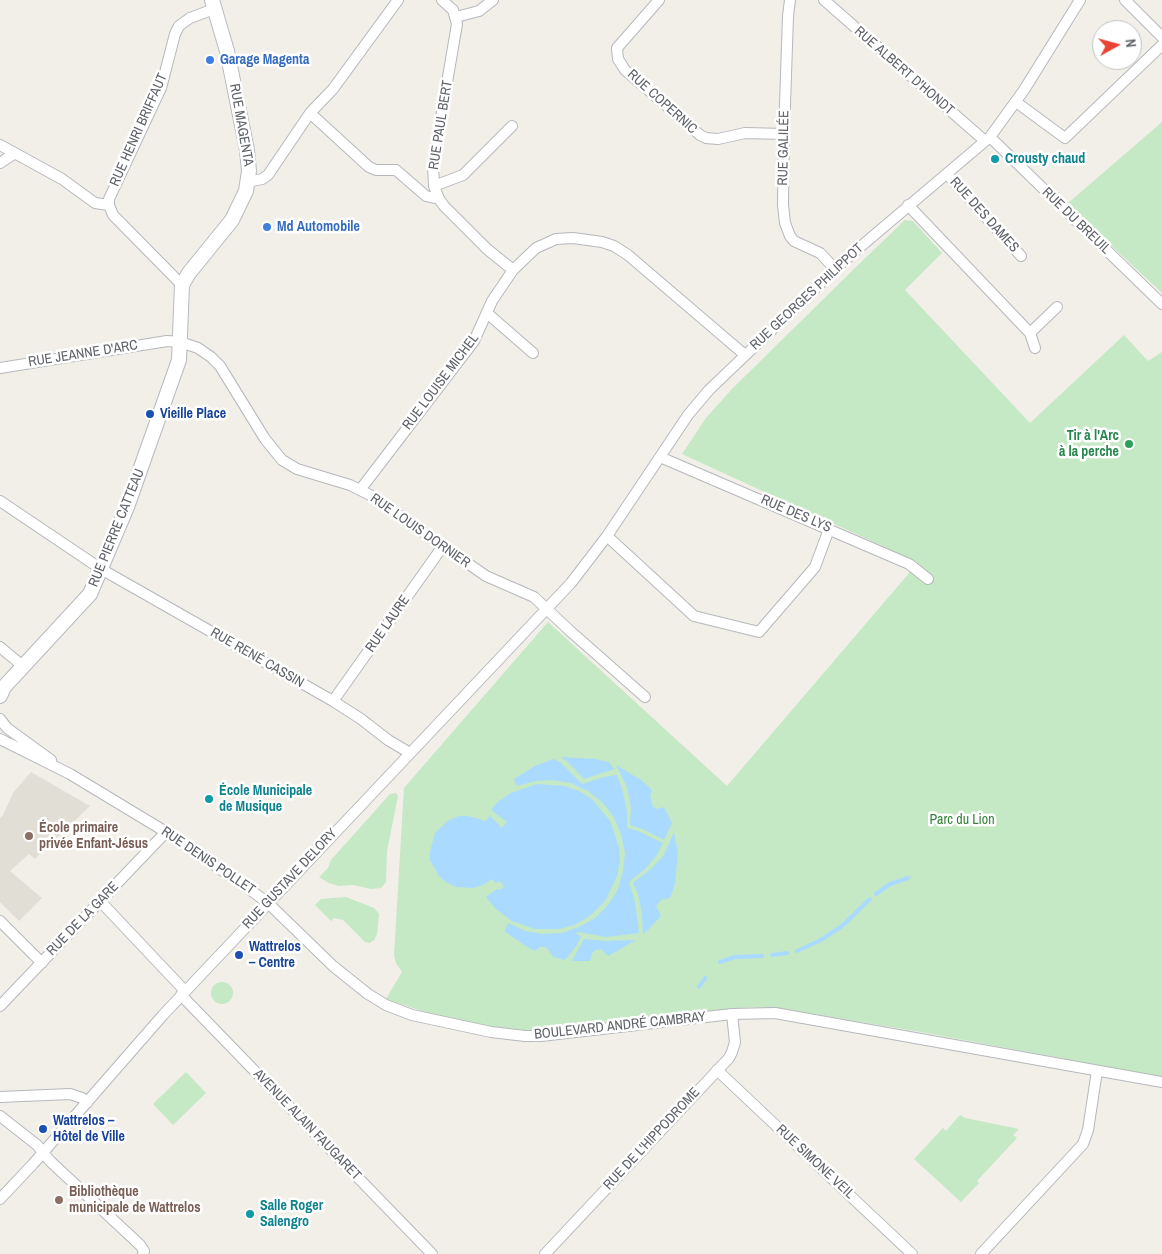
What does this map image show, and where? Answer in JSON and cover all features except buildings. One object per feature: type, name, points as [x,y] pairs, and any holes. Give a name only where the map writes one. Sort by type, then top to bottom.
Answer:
[{"type":"street","name":"RUE MAGENTA","points":[[248,182],[262,179],[268,175],[310,113],[333,89],[398,0]]},
{"type":"street","points":[[442,0],[453,10],[456,17],[480,12],[493,0]]},
{"type":"street","name":"RUE COPERNIC","points":[[659,0],[618,48],[618,59],[625,70],[700,136],[718,139],[745,133],[784,134]]},
{"type":"street","name":"RUE GALILÉE","points":[[790,0],[784,134],[783,205],[786,230],[794,241],[820,253],[836,270]]},
{"type":"street","name":"RUE ALBERT D'HONDT","points":[[824,0],[987,139]]},
{"type":"street","points":[[1125,0],[1162,37]]},
{"type":"street","name":"RUE GEORGES PHILIPPOT","points":[[546,609],[587,565],[697,404],[745,355],[860,247],[987,139],[1016,102],[1077,1]]},
{"type":"street","name":"RUE MAGENTA","points":[[174,341],[180,312],[182,286],[188,273],[232,220],[243,200],[248,182],[249,163],[236,94],[213,5]]},
{"type":"street","name":"RUE HENRI BRIFFAUT","points":[[182,286],[113,216],[109,205],[111,193],[161,88],[175,34],[179,26],[213,5]]},
{"type":"street","name":"RUE PAUL BERT","points":[[456,17],[457,31],[433,165],[434,186],[439,199],[449,212],[487,249],[513,270]]},
{"type":"street","points":[[1016,102],[1065,138],[1162,46]]},
{"type":"street","points":[[310,113],[369,167],[376,170],[396,170],[422,193],[430,198],[439,199]]},
{"type":"street","points":[[434,186],[458,179],[512,126]]},
{"type":"street","name":"RUE DU BREUIL","points":[[987,139],[1162,304]]},
{"type":"street","points":[[0,145],[62,178],[95,203],[109,205]]},
{"type":"street","points":[[0,163],[16,153]]},
{"type":"street","name":"RUE DES DAMES","points":[[946,174],[1021,256]]},
{"type":"street","points":[[908,206],[1030,333],[1035,348]]},
{"type":"street","points":[[513,270],[536,248],[550,240],[573,238],[608,244],[628,255],[745,355]]},
{"type":"street","name":"RUE LOUISE MICHEL","points":[[360,490],[474,341],[496,295],[513,270]]},
{"type":"street","points":[[1030,333],[1057,307]]},
{"type":"street","points":[[487,313],[533,352]]},
{"type":"street","name":"RUE LOUIS DORNIER","points":[[174,341],[206,353],[220,366],[265,439],[282,460],[297,468],[360,490],[379,500],[486,576],[534,597],[568,630],[645,697]]},
{"type":"street","name":"RUE JEANNE D'ARC","points":[[0,368],[174,341]]},
{"type":"street","name":"RUE PIERRE CATTEAU","points":[[1,691],[87,598],[128,507],[177,366],[180,355],[174,341]]},
{"type":"street","name":"RUE DES LYS","points":[[660,457],[830,528],[910,564],[928,579]]},
{"type":"street","name":"RUE RENÉ CASSIN","points":[[0,501],[101,569],[333,701],[362,719],[388,740],[410,753]]},
{"type":"street","points":[[607,536],[694,616],[759,632],[815,567],[830,528]]},
{"type":"street","name":"RUE LAURE","points":[[333,701],[443,546]]},
{"type":"street","name":"RUE GUSTAVE DELORY","points":[[0,1200],[183,993],[546,609]]},
{"type":"street","points":[[0,647],[24,667]]},
{"type":"street","name":"RUE DENIS POLLET","points":[[0,720],[7,728],[70,774]]},
{"type":"street","name":"RUE DENIS POLLET","points":[[0,739],[70,774],[166,832],[268,903]]},
{"type":"street","name":"RUE DE LA GARE","points":[[0,1006],[166,832]]},
{"type":"street","name":"AVENUE ALAIN FAUGARET","points":[[100,901],[183,993],[432,1254]]},
{"type":"street","name":"BOULEVARD ANDRÉ CAMBRAY","points":[[268,903],[333,966],[368,994],[394,1008],[432,1020],[491,1032],[541,1036],[732,1014],[774,1013],[1162,1082]]},
{"type":"street","points":[[0,921],[42,963]]},
{"type":"street","name":"RUE DE L'HIPPODROME","points":[[545,1254],[728,1058],[734,1048],[732,1014]]},
{"type":"street","name":"RUE SIMONE VEIL","points":[[717,1070],[912,1254]]},
{"type":"street","points":[[981,1254],[1083,1144],[1088,1130],[1097,1071]]},
{"type":"street","points":[[0,1097],[70,1094],[82,1098],[87,1103]]},
{"type":"street","points":[[0,1116],[43,1152],[50,1161],[135,1240],[143,1252]]},
{"type":"shaded area","name":"École primaire privée Enfant-Jésus","points":[[31,772],[90,806],[35,859],[29,854],[10,871],[42,898],[19,921],[0,902],[0,818],[13,793]]},
{"type":"green space","points":[[1162,122],[1162,293],[1067,204]]},
{"type":"green space","name":"Parc du Lion","points":[[905,220],[913,221],[942,253],[905,290],[1030,423],[1124,335],[1148,361],[1162,352],[1162,1077],[921,1032],[789,1010],[753,1007],[622,1019],[531,1031],[451,1021],[386,999],[402,972],[396,963],[394,955],[404,788],[548,622],[727,786],[916,565],[917,562],[682,454],[706,418],[732,389]]},
{"type":"green space","points":[[396,793],[398,796],[387,851],[386,882],[381,888],[371,889],[353,885],[339,886],[319,877],[328,868],[331,860],[390,794]]},
{"type":"green space","points":[[346,897],[374,908],[379,914],[377,934],[370,943],[365,942],[343,920],[334,918],[331,921],[315,905],[321,899]]},
{"type":"green space","points":[[222,982],[230,985],[233,993],[230,1001],[222,1004],[214,1001],[211,993],[214,985]]},
{"type":"green space","points":[[186,1072],[206,1093],[173,1125],[153,1104]]},
{"type":"green space","points":[[960,1115],[965,1118],[1019,1129],[1013,1135],[1017,1138],[977,1181],[979,1183],[961,1202],[914,1159],[943,1128],[946,1131]]},
{"type":"water","points":[[561,757],[595,759],[609,762],[614,769],[584,779]]},
{"type":"water","points":[[554,759],[561,763],[582,784],[603,777],[617,775],[627,812],[627,828],[663,843],[656,856],[645,869],[629,882],[635,902],[639,933],[606,937],[578,932],[576,934],[581,936],[577,945],[565,960],[553,957],[545,947],[540,947],[535,951],[526,946],[505,932],[508,923],[525,931],[543,934],[562,933],[579,927],[595,918],[608,905],[618,889],[625,853],[621,834],[614,817],[603,803],[588,791],[571,783],[553,780],[535,781],[517,786],[514,779],[535,766]]},
{"type":"water","points":[[616,765],[641,780],[652,790],[650,796],[653,807],[658,809],[664,807],[672,823],[664,840],[630,825],[631,808],[627,787]]},
{"type":"water","points":[[537,784],[564,786],[579,791],[593,800],[610,821],[619,847],[620,860],[617,876],[605,901],[585,919],[574,925],[559,929],[535,929],[512,921],[496,909],[486,897],[497,889],[499,890],[504,887],[500,881],[496,883],[492,879],[483,885],[473,888],[456,887],[439,876],[430,860],[435,833],[448,821],[459,816],[468,816],[485,821],[490,816],[502,828],[507,822],[491,810],[498,802],[511,793]]},
{"type":"water","points":[[674,832],[678,852],[675,884],[670,898],[661,900],[656,906],[661,916],[643,935],[642,914],[638,894],[633,883],[652,868],[664,855]]},
{"type":"water","points":[[584,939],[605,941],[636,940],[608,956],[601,949],[595,950],[592,953],[590,961],[572,961]]},
{"type":"waterway","points":[[876,894],[890,884],[908,878]]},
{"type":"waterway","points":[[797,951],[819,941],[842,926],[870,899]]},
{"type":"waterway","points":[[772,955],[787,953]]},
{"type":"waterway","points":[[720,962],[735,957],[762,956]]},
{"type":"waterway","points":[[699,987],[705,978]]},
{"type":"place","name":"Garage Magenta","points":[[210,60]]},
{"type":"place","name":"Crousty chaud","points":[[995,159]]},
{"type":"place","name":"Md Automobile","points":[[267,227]]},
{"type":"place","name":"Vieille Place","points":[[150,414]]},
{"type":"place","name":"Tir à l'Arc à la perche","points":[[1129,444]]},
{"type":"place","name":"École Municipale de Musique","points":[[209,799]]},
{"type":"place","name":"École primaire privée Enfant-Jésus","points":[[29,836]]},
{"type":"place","name":"Wattrelos – Centre","points":[[239,955]]},
{"type":"place","name":"Wattrelos – Hôtel de Ville","points":[[43,1129]]},
{"type":"place","name":"Bibliothèque municipale de Wattrelos","points":[[59,1200]]},
{"type":"place","name":"Salle Roger Salengro","points":[[250,1214]]}]
